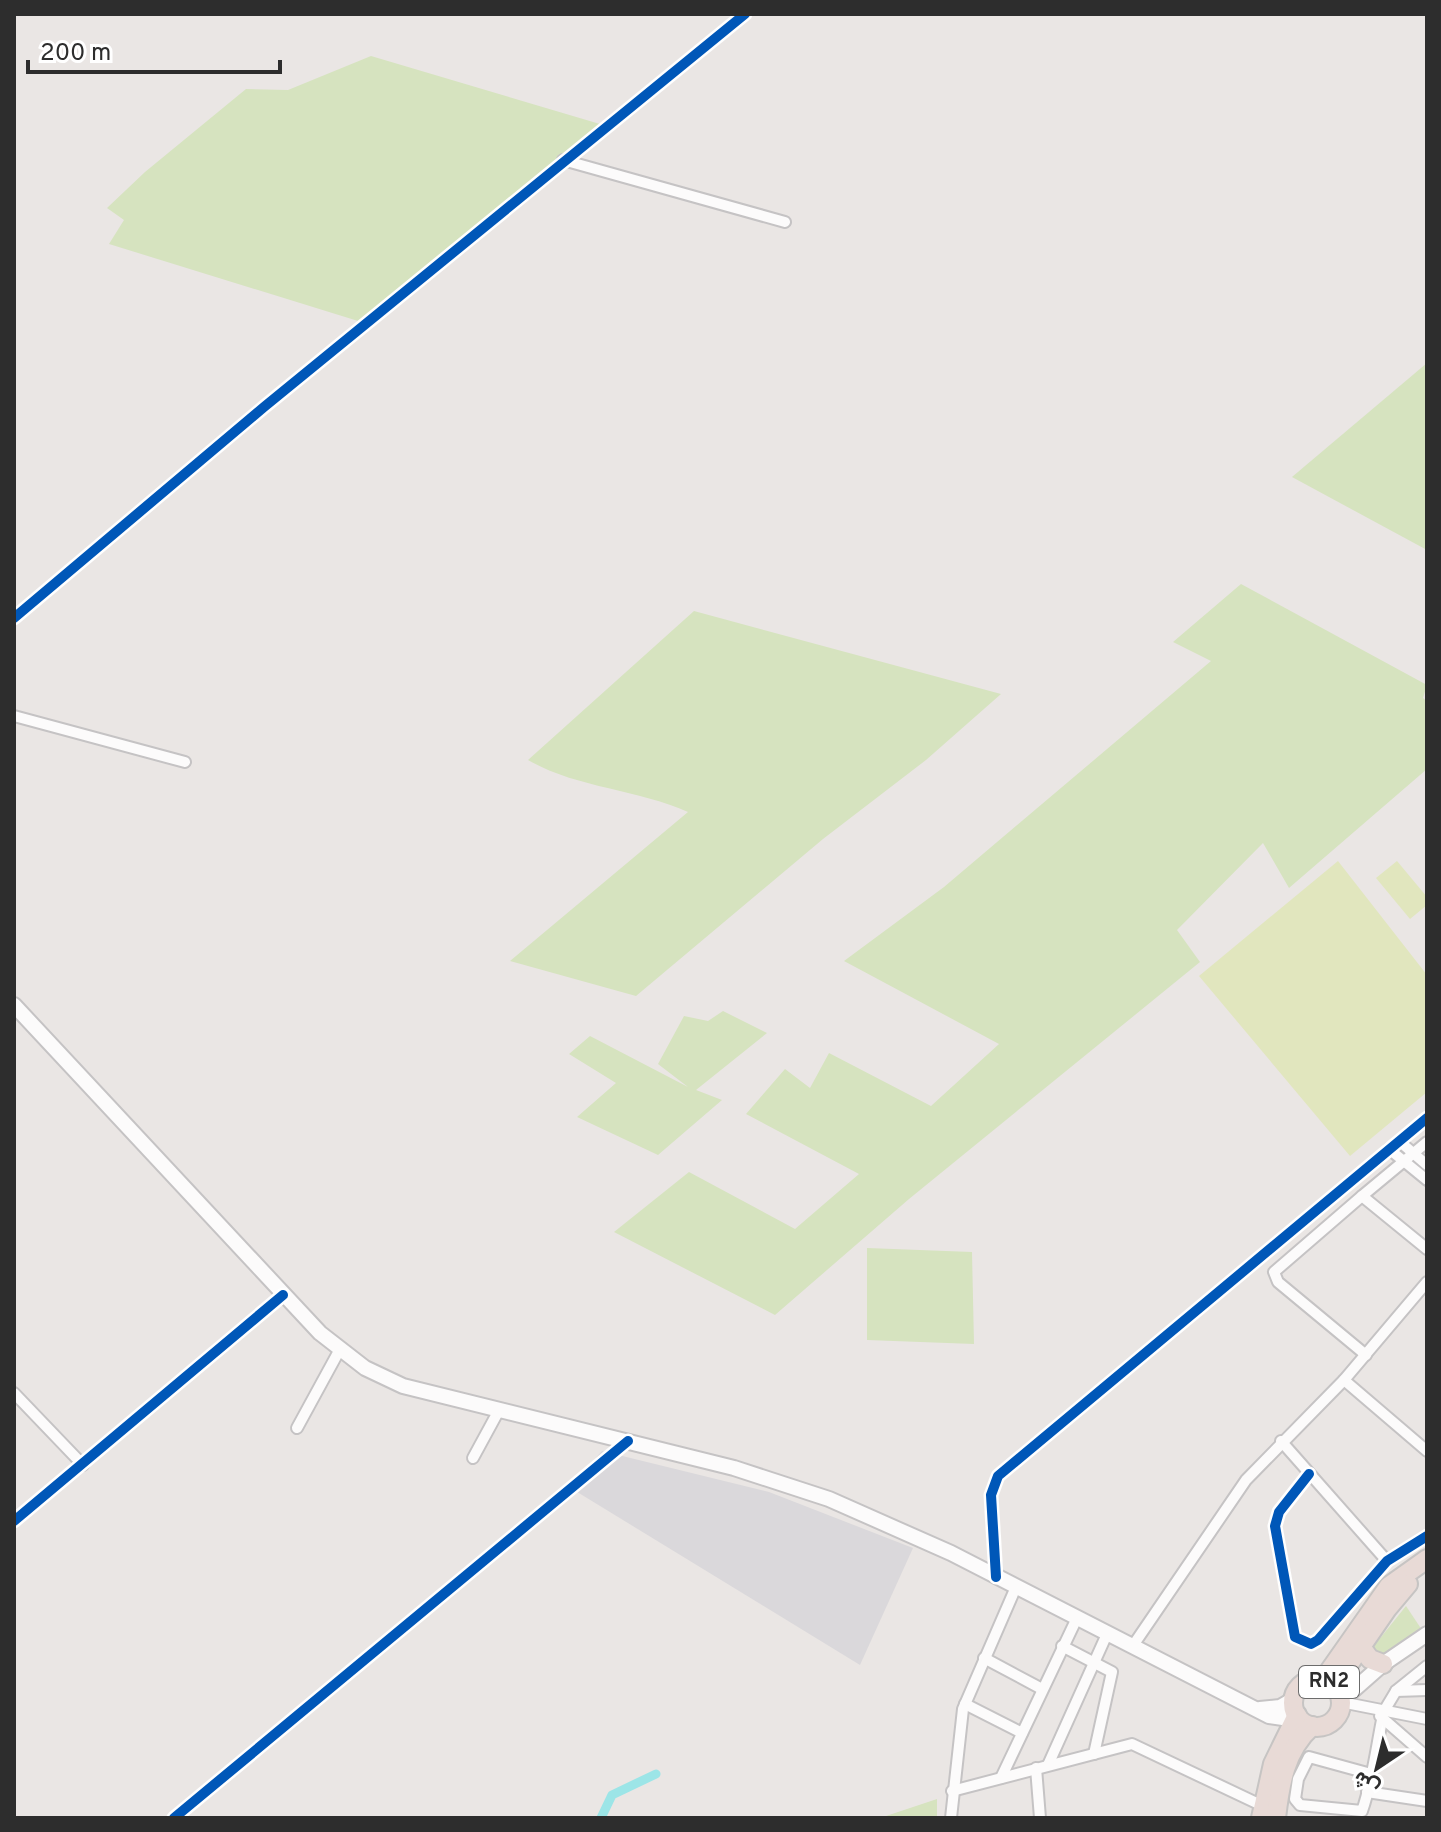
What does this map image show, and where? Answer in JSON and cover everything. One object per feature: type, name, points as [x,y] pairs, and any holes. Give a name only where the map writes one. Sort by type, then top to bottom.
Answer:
[{"type":"highway","name":"RN2","points":[[1300,1713],[1333,1721],[1335,1692],[1389,1586],[1427,1559]]},
{"type":"highway","name":"RN2","points":[[1335,1692],[1361,1647],[1397,1596],[1427,1571]]},
{"type":"highway","points":[[1361,1647],[1370,1659],[1383,1664]]},
{"type":"highway","name":"RN2","points":[[1267,1814],[1295,1746],[1304,1683],[1335,1692]]},
{"type":"main road","points":[[14,1005],[283,1295],[339,1351],[386,1380],[498,1412],[628,1441],[797,1486],[923,1539],[1255,1709],[1280,1707],[1300,1713]]},
{"type":"main road","points":[[1335,1692],[1359,1684],[1427,1635]]},
{"type":"street","points":[[14,618],[563,160],[745,14]]},
{"type":"street","points":[[563,160],[785,222]]},
{"type":"street","points":[[14,716],[185,762]]},
{"type":"street","points":[[996,1577],[991,1495],[998,1476],[1427,1118]]},
{"type":"street","points":[[1399,1141],[1427,1180]]},
{"type":"street","points":[[1366,1355],[1278,1282],[1274,1272],[1427,1142]]},
{"type":"street","points":[[1389,1149],[1427,1165]]},
{"type":"street","points":[[1362,1196],[1427,1249]]},
{"type":"street","points":[[1132,1647],[1246,1480],[1422,1296],[1427,1282]]},
{"type":"street","points":[[14,1521],[283,1295]]},
{"type":"street","points":[[297,1428],[339,1351]]},
{"type":"street","points":[[1344,1380],[1427,1451]]},
{"type":"street","points":[[14,1393],[83,1465]]},
{"type":"street","points":[[473,1458],[498,1412]]},
{"type":"street","points":[[174,1818],[628,1441]]},
{"type":"street","points":[[1281,1441],[1387,1561]]},
{"type":"street","points":[[1309,1474],[1279,1512],[1275,1526],[1295,1637],[1299,1642],[1311,1644],[1318,1640],[1387,1561],[1427,1536]]},
{"type":"street","points":[[951,1818],[965,1704],[1016,1587]]},
{"type":"street","points":[[1001,1778],[1077,1618]]},
{"type":"street","points":[[1048,1765],[1107,1634]]},
{"type":"street","points":[[1062,1646],[1112,1672],[1094,1754]]},
{"type":"street","points":[[984,1658],[1042,1689]]},
{"type":"street","points":[[1371,1774],[1309,1757],[1294,1794],[1300,1805],[1358,1813],[1364,1808],[1371,1774],[1381,1713],[1396,1691],[1427,1666]]},
{"type":"street","points":[[1396,1691],[1427,1690]]},
{"type":"street","points":[[1335,1692],[1381,1713],[1427,1719]]},
{"type":"street","points":[[965,1704],[1022,1733]]},
{"type":"street","points":[[1381,1713],[1427,1757]]},
{"type":"street","points":[[952,1791],[1125,1744],[1140,1746],[1267,1814]]},
{"type":"street","points":[[1036,1768],[1040,1818]]},
{"type":"street","points":[[1367,1792],[1427,1801]]},
{"type":"shaded area","points":[[602,1451],[769,1492],[913,1548],[860,1665],[569,1487]]},
{"type":"green space","points":[[371,56],[610,127],[371,325],[109,244],[124,220],[107,208],[145,172],[246,89],[288,90]]},
{"type":"green space","points":[[1427,363],[1427,550],[1292,477]]},
{"type":"green space","points":[[1241,584],[1427,685],[1423,698],[1427,701],[1427,769],[1289,888],[1263,843],[1177,930],[1200,962],[909,1199],[775,1315],[614,1232],[689,1172],[795,1229],[859,1174],[746,1114],[785,1069],[810,1088],[829,1053],[931,1106],[999,1044],[844,961],[944,887],[1211,661],[1173,642]]},
{"type":"green space","points":[[694,611],[1001,694],[926,760],[823,839],[636,996],[510,961],[688,812],[648,798],[566,777],[528,760]]},
{"type":"green space","points":[[1338,861],[1427,975],[1427,1092],[1350,1156],[1199,976]]},
{"type":"green space","points":[[1397,861],[1427,897],[1427,905],[1410,919],[1376,878]]},
{"type":"green space","points":[[723,1011],[767,1033],[696,1090],[722,1100],[658,1155],[577,1117],[616,1083],[569,1054],[590,1036],[688,1087],[658,1064],[684,1016],[708,1021]]},
{"type":"green space","points":[[867,1248],[972,1252],[974,1344],[867,1340]]},
{"type":"green space","points":[[1406,1606],[1422,1630],[1383,1658],[1374,1654],[1373,1647]]},
{"type":"green space","points":[[937,1799],[937,1818],[880,1818]]},
{"type":"waterway","points":[[601,1818],[612,1795],[656,1774]]},
{"type":"cycle path","points":[[14,618],[264,407],[745,14]]},
{"type":"cycle path","points":[[996,1577],[991,1495],[998,1476],[1427,1118]]},
{"type":"cycle path","points":[[14,1521],[283,1295]]},
{"type":"cycle path","points":[[174,1818],[628,1441]]},
{"type":"cycle path","points":[[1309,1474],[1279,1512],[1275,1526],[1295,1637],[1311,1644],[1318,1640],[1387,1561],[1427,1536]]}]
